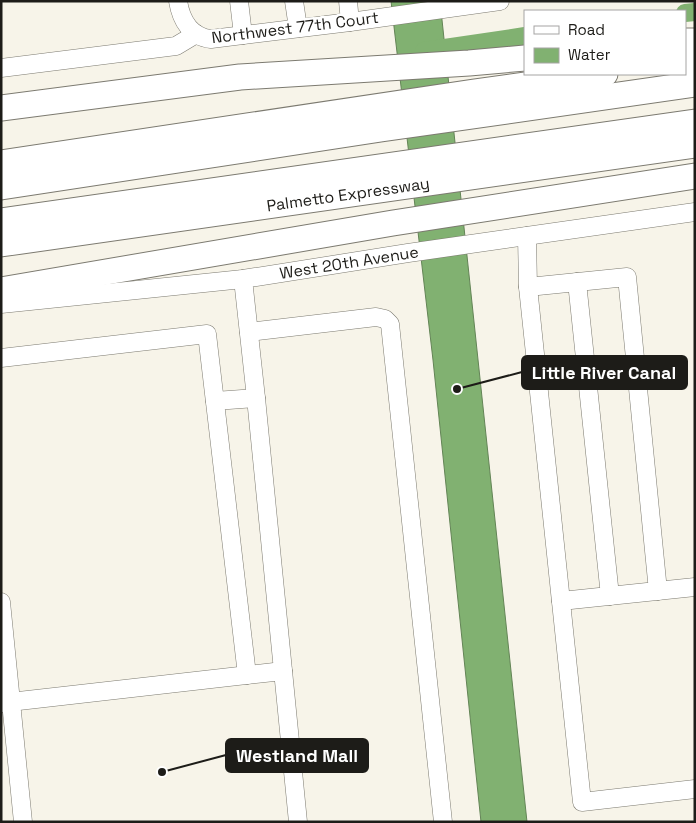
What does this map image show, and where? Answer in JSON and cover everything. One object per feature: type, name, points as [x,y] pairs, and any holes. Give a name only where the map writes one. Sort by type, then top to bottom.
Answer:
[{"type":"highway","points":[[1,108],[240,77],[524,58]]},
{"type":"highway","points":[[476,104],[601,75]]},
{"type":"highway","points":[[1,163],[380,118],[476,104],[695,84]]},
{"type":"highway","points":[[1,187],[380,118]]},
{"type":"highway","points":[[484,164],[695,122]]},
{"type":"highway","name":"Palmetto Expressway","points":[[1,244],[388,177],[484,164],[695,145]]},
{"type":"highway","points":[[1,290],[393,223],[695,176]]},
{"type":"highway","points":[[1,221],[388,177]]},
{"type":"street","name":"Northwest 77th Court","points":[[178,1],[183,19],[191,30],[196,34],[211,39],[493,2]]},
{"type":"street","points":[[239,1],[243,35]]},
{"type":"street","points":[[294,1],[298,28]]},
{"type":"street","points":[[348,1],[350,22]]},
{"type":"street","name":"Northwest 77th Court","points":[[1,68],[176,46],[196,34]]},
{"type":"street","name":"West 20th Avenue","points":[[1,304],[243,279],[408,253],[695,212]]},
{"type":"street","points":[[527,236],[528,287],[582,802],[695,789]]},
{"type":"street","points":[[528,287],[627,277],[658,591]]},
{"type":"street","points":[[243,279],[298,822]]},
{"type":"street","points":[[576,282],[610,596]]},
{"type":"street","points":[[249,332],[376,317],[385,319],[390,324],[443,822]]},
{"type":"street","points":[[1,358],[207,334],[247,675]]},
{"type":"street","points":[[215,401],[256,398]]},
{"type":"street","points":[[561,601],[695,587]]},
{"type":"street","points":[[1,603],[6,702],[12,720],[23,822]]},
{"type":"street","points":[[6,702],[283,671]]},
{"type":"water","points":[[391,1],[440,1],[527,822],[481,822],[433,360]]},
{"type":"waterway","points":[[686,13],[695,12]]},
{"type":"waterway","points":[[424,51],[524,36]]},
{"type":"place","name":"Little River Canal","points":[[457,389]]},
{"type":"place","name":"Westland Mall","points":[[162,772]]}]
